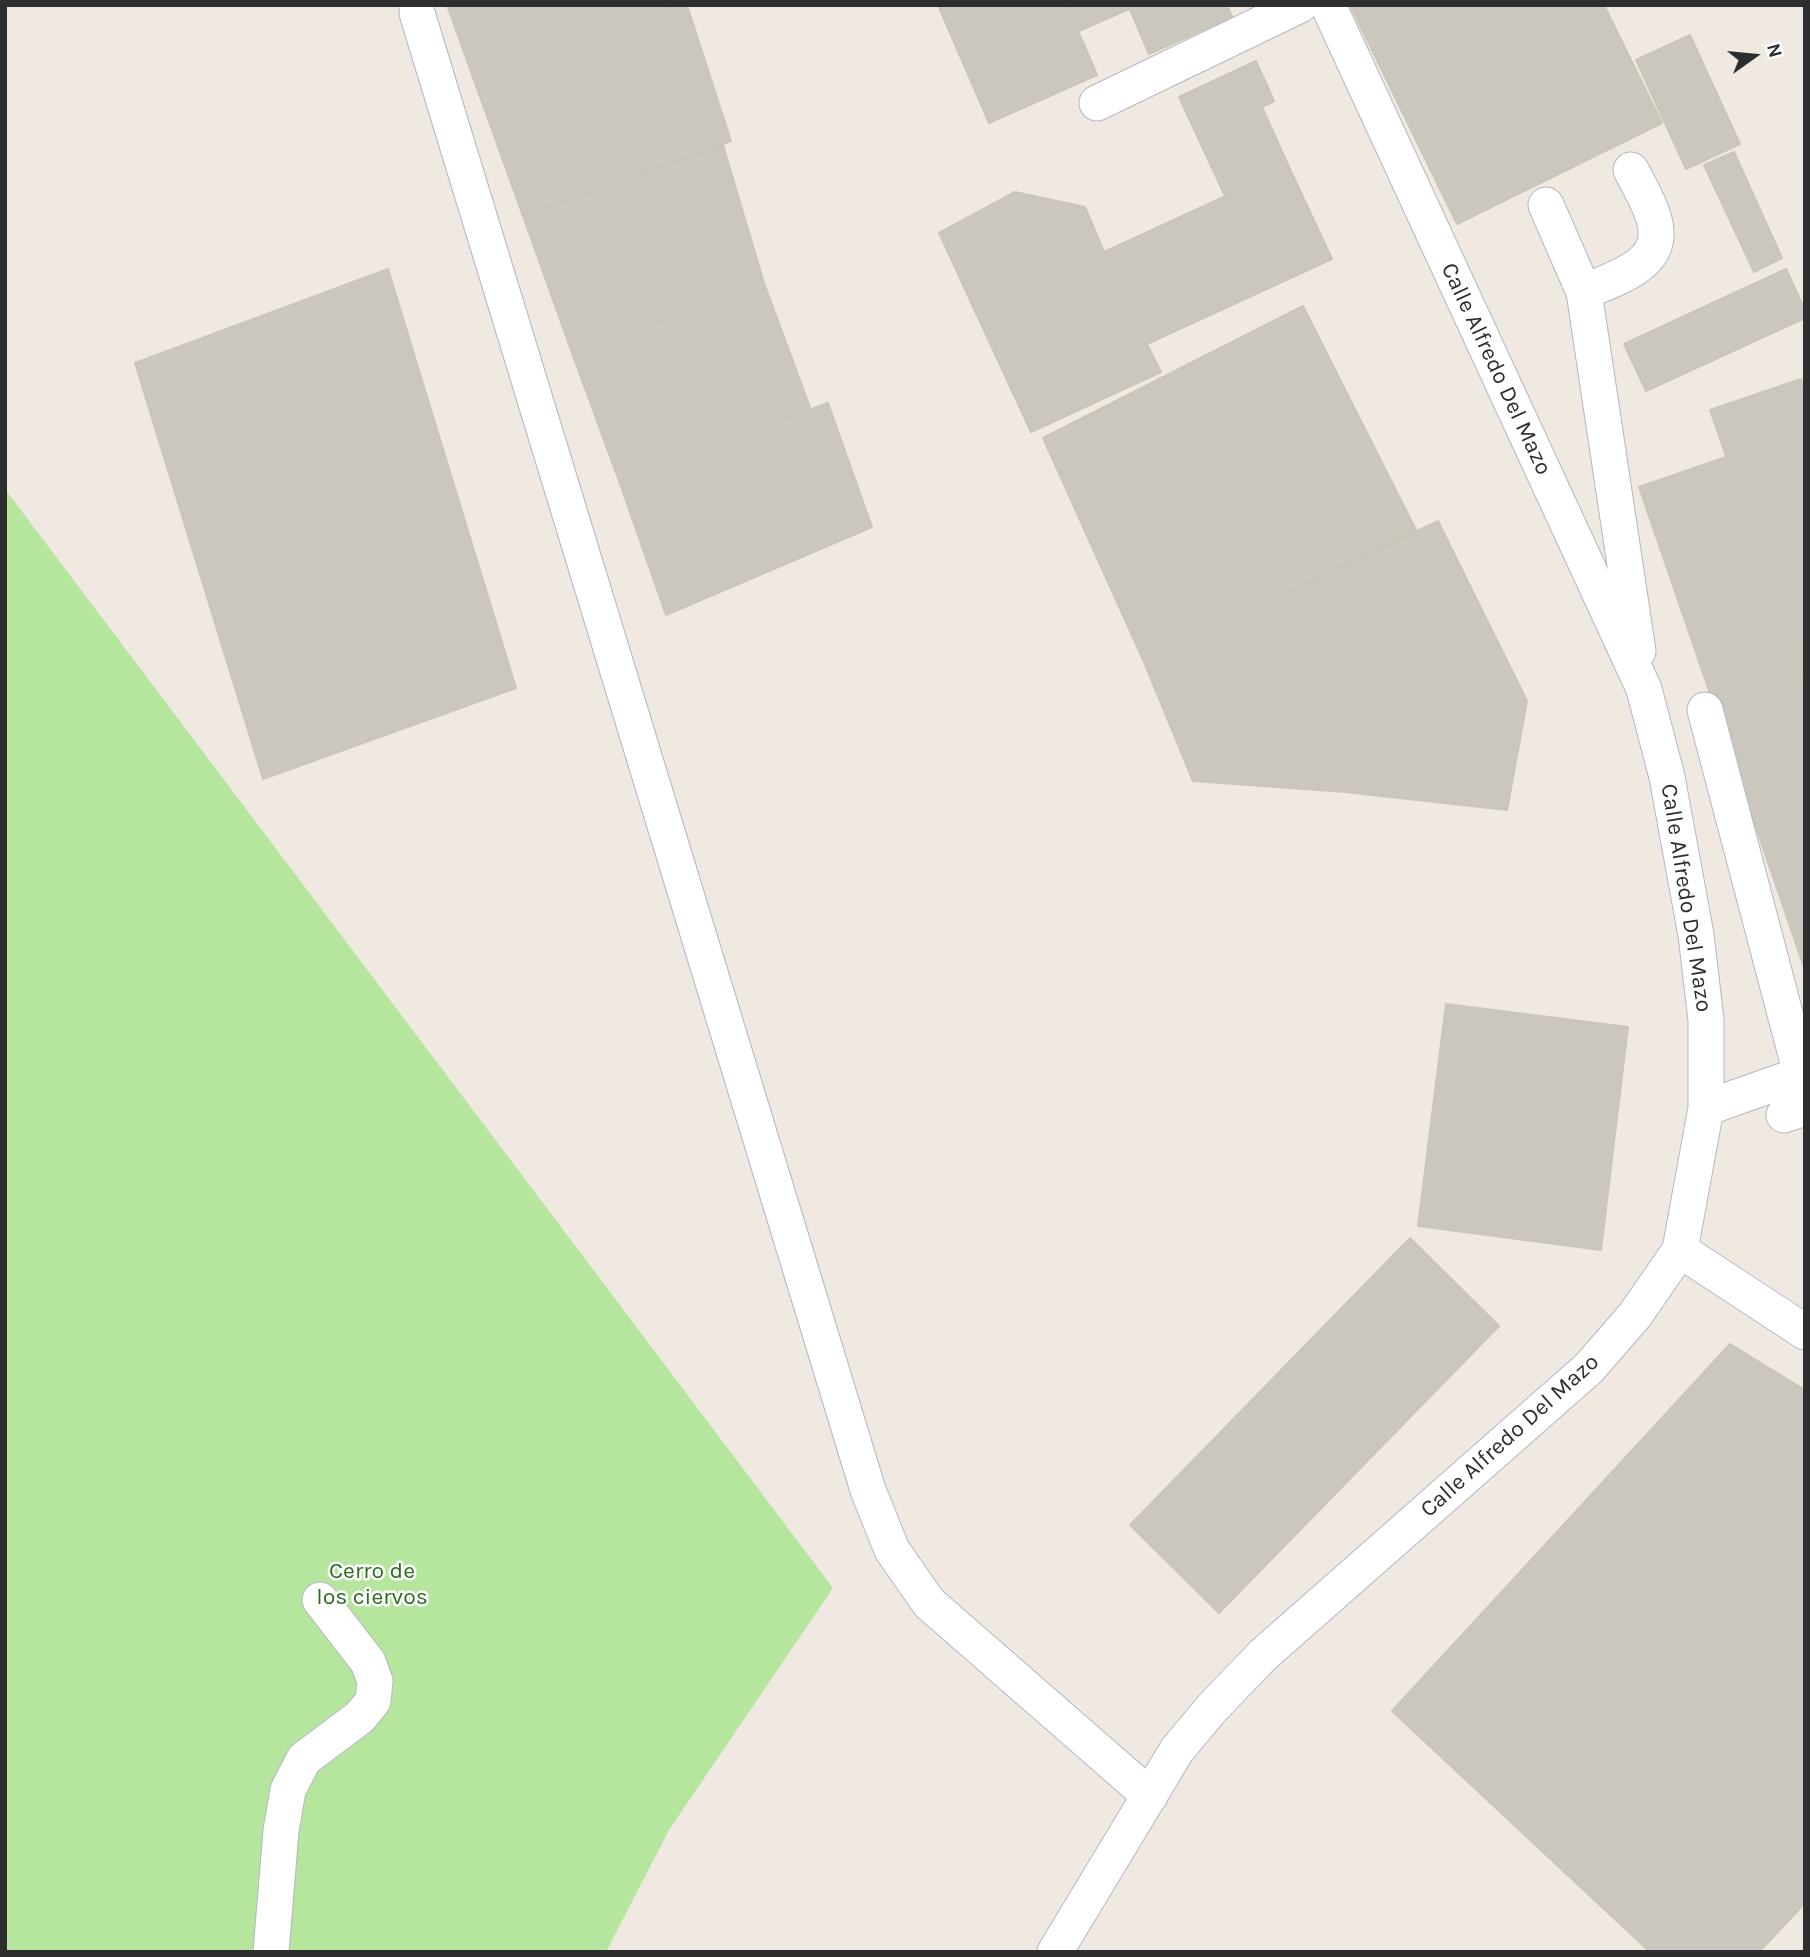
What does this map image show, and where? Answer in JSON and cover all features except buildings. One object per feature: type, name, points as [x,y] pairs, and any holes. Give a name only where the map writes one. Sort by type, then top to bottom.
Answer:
[{"type":"street","points":[[1097,103],[1300,5]]},
{"type":"street","name":"Calle Alfredo Del Mazo","points":[[1055,1952],[1177,1750],[1212,1707],[1263,1655],[1589,1368],[1635,1315],[1680,1250],[1706,1108],[1706,1020],[1696,935],[1667,777],[1644,689],[1328,5]]},
{"type":"street","points":[[417,13],[868,1490],[892,1550],[929,1603],[1150,1796]]},
{"type":"street","points":[[1584,292],[1635,269],[1650,256],[1657,237],[1654,218],[1632,170]]},
{"type":"street","points":[[1545,205],[1584,292],[1644,689]]},
{"type":"street","points":[[1705,710],[1803,1073],[1706,1108]]},
{"type":"street","points":[[1680,1250],[1805,1332]]},
{"type":"street","points":[[271,1952],[281,1831],[288,1790],[304,1759],[360,1717],[373,1701],[375,1681],[368,1662],[320,1600]]},
{"type":"green space","name":"Cerro de los ciervos","points":[[5,489],[833,1588],[669,1830],[606,1952],[5,1952]]}]
